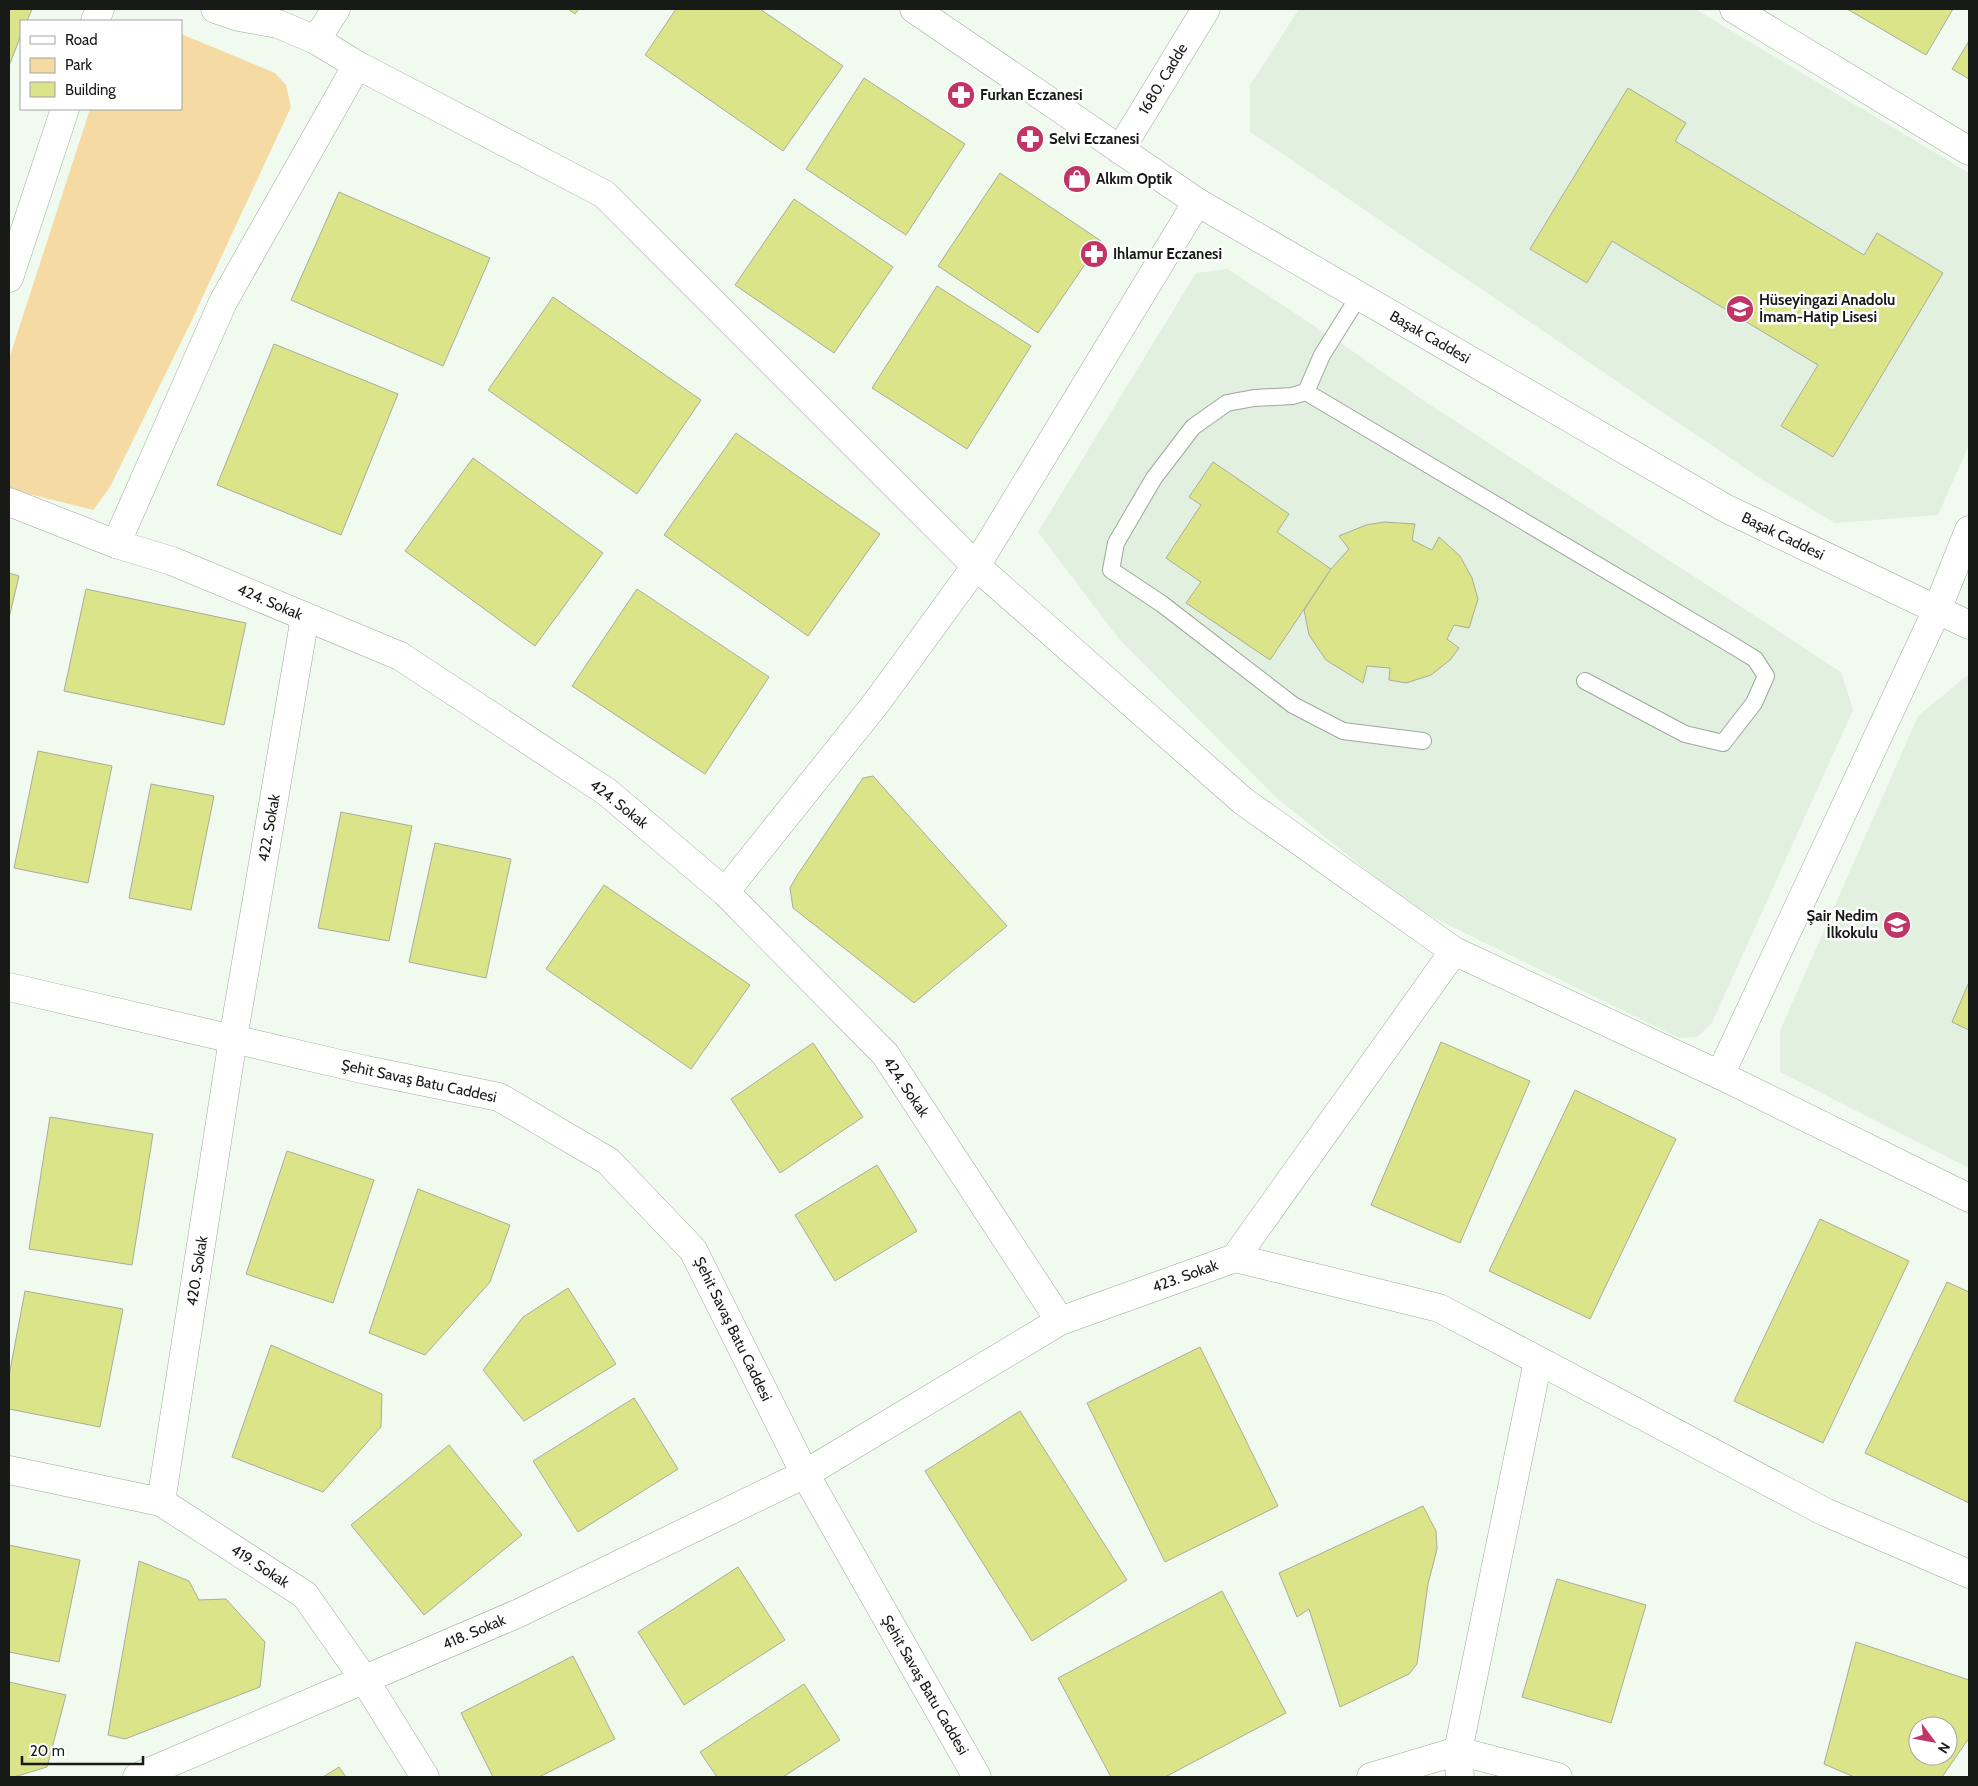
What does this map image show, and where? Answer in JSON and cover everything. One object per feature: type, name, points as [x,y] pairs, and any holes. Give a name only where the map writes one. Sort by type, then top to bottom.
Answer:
[{"type":"street","points":[[215,9],[239,17],[278,24],[316,40],[357,64],[604,194],[976,566],[1243,801],[1454,951],[1720,1075],[1969,1198]]},
{"type":"street","points":[[316,40],[336,9]]},
{"type":"street","name":"Başak Caddesi","points":[[914,9],[1196,202],[1725,508],[1969,625]]},
{"type":"street","name":"1680. Cadde","points":[[1120,150],[1206,9]]},
{"type":"street","points":[[1734,9],[1969,151]]},
{"type":"street","points":[[116,544],[223,302],[357,64]]},
{"type":"street","points":[[9,278],[65,110]]},
{"type":"street","points":[[725,892],[877,702],[976,566],[1196,202]]},
{"type":"street","name":"424. Sokak","points":[[9,502],[116,544],[172,561],[400,656],[607,792],[725,892],[885,1054],[1060,1321]]},
{"type":"street","points":[[1720,1075],[1937,610],[1969,530]]},
{"type":"street","name":"422. Sokak","points":[[233,1039],[305,616]]},
{"type":"street","name":"423. Sokak","points":[[805,1474],[1060,1321],[1235,1258],[1454,951]]},
{"type":"street","name":"Şehit Savaş Batu Caddesi","points":[[9,987],[366,1070],[499,1097],[608,1161],[693,1250],[805,1474],[977,1777]]},
{"type":"street","name":"420. Sokak","points":[[161,1502],[233,1039]]},
{"type":"street","points":[[1235,1258],[1439,1308],[1824,1512],[1969,1574]]},
{"type":"street","points":[[1459,1764],[1538,1361]]},
{"type":"street","name":"419. Sokak","points":[[9,1470],[161,1502],[305,1595],[364,1679],[426,1777]]},
{"type":"street","name":"418. Sokak","points":[[137,1777],[519,1613],[805,1474]]},
{"type":"street","points":[[1371,1777],[1459,1764],[1558,1777]]},
{"type":"lane","points":[[1306,392],[1322,355],[1359,296]]},
{"type":"lane","points":[[1423,741],[1343,731],[1293,705],[1162,604],[1111,570],[1116,544],[1154,478],[1194,427],[1227,403],[1254,398],[1292,396],[1306,392],[1755,659],[1766,676],[1754,703],[1723,743],[1685,734],[1586,681]]},
{"type":"shaded area","name":"Hüseyingazi Anadolu İmam-Hatip Lisesi","points":[[1299,9],[1695,9],[1969,173],[1969,445],[1938,515],[1835,523],[1761,479],[1250,132],[1250,85]]},
{"type":"shaded area","points":[[1228,269],[1351,350],[1424,401],[1841,672],[1853,710],[1712,1023],[1697,1037],[1679,1038],[1412,907],[1278,799],[1119,639],[1038,532],[1196,273]]},
{"type":"shaded area","name":"Şair Nedim İlkokulu","points":[[1968,675],[1969,1168],[1780,1072],[1780,1031],[1918,716]]},
{"type":"green space","points":[[182,34],[275,73],[286,85],[291,107],[191,322],[110,487],[93,510],[9,489],[9,359],[90,110],[182,110]]},
{"type":"building","points":[[9,9],[32,9],[27,20],[20,20],[20,38],[9,66]]},
{"type":"building","points":[[568,9],[579,9],[575,14]]},
{"type":"building","points":[[676,9],[760,9],[843,66],[783,151],[645,55]]},
{"type":"building","points":[[1847,9],[1953,9],[1926,55]]},
{"type":"building","points":[[1969,41],[1969,79],[1952,69]]},
{"type":"building","points":[[864,78],[965,144],[906,235],[806,169]]},
{"type":"building","points":[[1628,88],[1686,123],[1675,141],[1864,255],[1877,233],[1943,273],[1833,457],[1781,426],[1818,365],[1612,241],[1587,283],[1530,249]]},
{"type":"building","points":[[1000,173],[1101,241],[1038,333],[938,266]]},
{"type":"building","points":[[339,192],[490,258],[443,366],[291,300]]},
{"type":"building","points":[[794,199],[893,267],[834,353],[735,285]]},
{"type":"building","points":[[937,286],[1031,346],[967,449],[872,388]]},
{"type":"building","points":[[553,297],[701,400],[637,494],[488,390]]},
{"type":"building","points":[[274,344],[398,394],[341,535],[217,485]]},
{"type":"building","points":[[736,433],[880,534],[808,636],[664,535]]},
{"type":"building","points":[[473,458],[603,553],[535,646],[405,551]]},
{"type":"building","points":[[1213,462],[1289,514],[1277,532],[1331,569],[1270,660],[1186,603],[1201,582],[1166,558],[1201,505],[1189,497]]},
{"type":"building","points":[[1384,522],[1415,524],[1412,540],[1432,550],[1439,537],[1460,556],[1472,578],[1478,599],[1469,628],[1454,625],[1447,639],[1459,648],[1450,660],[1431,675],[1406,683],[1389,680],[1390,668],[1367,666],[1363,683],[1326,660],[1309,635],[1304,610],[1331,569],[1349,549],[1339,536],[1366,525]]},
{"type":"building","points":[[9,573],[19,576],[9,618]]},
{"type":"building","points":[[86,589],[246,623],[224,725],[64,691]]},
{"type":"building","points":[[637,589],[769,677],[705,774],[572,686]]},
{"type":"building","points":[[38,751],[112,766],[88,883],[14,868]]},
{"type":"building","points":[[873,776],[1007,926],[914,1003],[793,908],[790,888],[798,874],[863,778]]},
{"type":"building","points":[[151,784],[214,796],[191,910],[129,898]]},
{"type":"building","points":[[341,812],[412,826],[389,941],[318,928]]},
{"type":"building","points":[[435,843],[511,859],[486,978],[409,962]]},
{"type":"building","points":[[604,885],[750,985],[691,1069],[546,969]]},
{"type":"building","points":[[1969,982],[1969,1030],[1952,1022]]},
{"type":"building","points":[[1441,1042],[1530,1081],[1460,1243],[1371,1205]]},
{"type":"building","points":[[813,1043],[863,1117],[780,1173],[731,1099]]},
{"type":"building","points":[[1575,1090],[1676,1139],[1590,1319],[1489,1271]]},
{"type":"building","points":[[50,1117],[153,1134],[132,1265],[29,1249]]},
{"type":"building","points":[[287,1151],[374,1180],[333,1303],[246,1274]]},
{"type":"building","points":[[877,1165],[917,1231],[835,1281],[795,1215]]},
{"type":"building","points":[[418,1189],[510,1225],[490,1282],[425,1355],[369,1333]]},
{"type":"building","points":[[1820,1219],[1909,1261],[1823,1443],[1734,1401]]},
{"type":"building","points":[[1947,1282],[1969,1292],[1969,1503],[1865,1453]]},
{"type":"building","points":[[568,1288],[616,1364],[524,1421],[483,1370],[523,1317]]},
{"type":"building","points":[[25,1291],[123,1309],[100,1427],[9,1409],[9,1376]]},
{"type":"building","points":[[271,1345],[382,1394],[381,1427],[323,1492],[232,1457]]},
{"type":"building","points":[[1200,1347],[1278,1506],[1165,1562],[1087,1403]]},
{"type":"building","points":[[634,1398],[678,1469],[578,1532],[533,1461]]},
{"type":"building","points":[[1020,1411],[1127,1580],[1032,1641],[925,1471]]},
{"type":"building","points":[[449,1445],[522,1535],[424,1615],[351,1525]]},
{"type":"building","points":[[1423,1506],[1436,1531],[1437,1549],[1428,1584],[1417,1664],[1409,1674],[1340,1707],[1309,1609],[1297,1617],[1279,1573]]},
{"type":"building","points":[[9,1545],[80,1560],[59,1662],[9,1652]]},
{"type":"building","points":[[139,1561],[189,1581],[199,1600],[226,1599],[265,1642],[260,1687],[125,1739],[108,1735]]},
{"type":"building","points":[[738,1567],[785,1640],[684,1705],[638,1632]]},
{"type":"building","points":[[1557,1579],[1646,1605],[1611,1723],[1522,1697]]},
{"type":"building","points":[[1222,1591],[1286,1713],[1165,1777],[1111,1777],[1058,1678]]},
{"type":"building","points":[[1856,1642],[1969,1680],[1969,1738],[1958,1754],[1958,1716],[1908,1716],[1908,1766],[1950,1766],[1942,1777],[1854,1777],[1824,1764]]},
{"type":"building","points":[[573,1656],[615,1739],[539,1777],[493,1777],[461,1713]]},
{"type":"building","points":[[9,1682],[66,1695],[47,1767],[14,1777],[9,1777]]},
{"type":"building","points":[[804,1684],[840,1740],[783,1777],[717,1777],[700,1752]]},
{"type":"building","points":[[339,1767],[346,1777],[323,1777]]},
{"type":"place","name":"Furkan Eczanesi","points":[[961,95]]},
{"type":"place","name":"Selvi Eczanesi","points":[[1030,139]]},
{"type":"place","name":"Alkım Optik","points":[[1077,179]]},
{"type":"place","name":"Ihlamur Eczanesi","points":[[1094,254]]},
{"type":"place","name":"Hüseyingazi Anadolu İmam-Hatip Lisesi","points":[[1740,309]]},
{"type":"place","name":"Şair Nedim İlkokulu","points":[[1897,925]]}]
